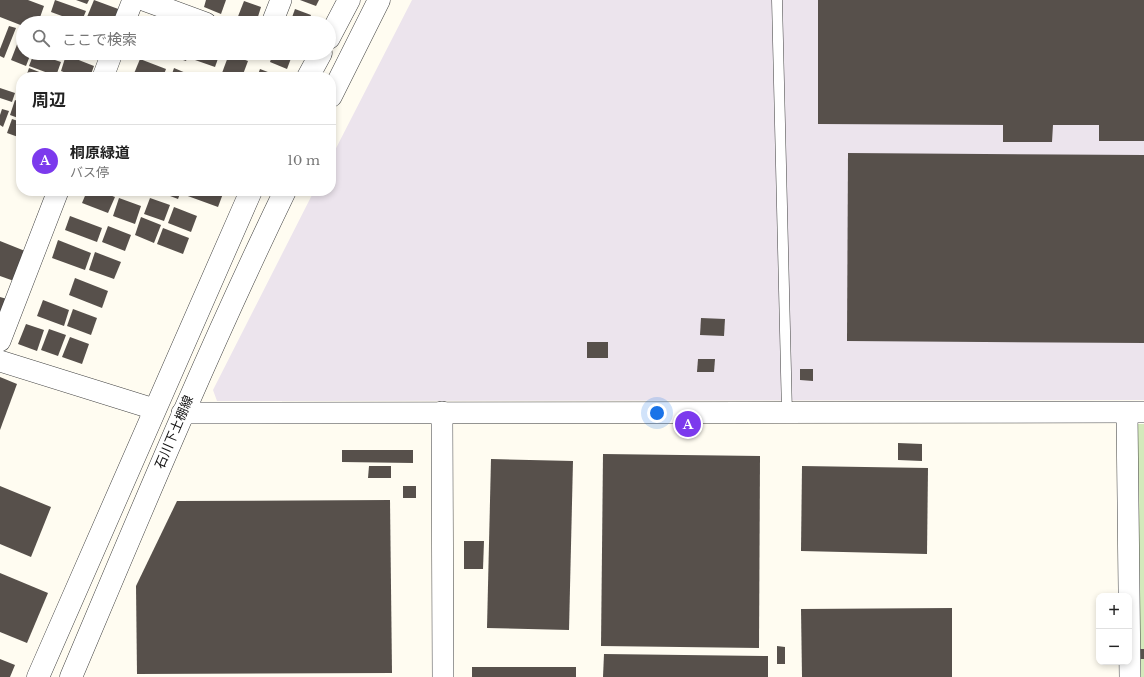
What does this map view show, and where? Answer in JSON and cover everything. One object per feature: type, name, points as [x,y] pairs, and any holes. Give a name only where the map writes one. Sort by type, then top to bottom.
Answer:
[{"type":"street","points":[[127,16],[133,0]]},
{"type":"street","points":[[143,0],[187,16]]},
{"type":"street","points":[[275,16],[281,0]]},
{"type":"street","points":[[336,24],[348,0]]},
{"type":"street","points":[[336,86],[379,0]]},
{"type":"street","points":[[105,72],[109,60]]},
{"type":"street","points":[[311,72],[317,60]]},
{"type":"street","points":[[0,341],[56,196]]},
{"type":"street","name":"石川下土棚線","points":[[38,677],[154,409],[249,196]]},
{"type":"street","name":"石川下土棚線","points":[[71,677],[182,413],[242,280],[283,196]]},
{"type":"street","points":[[0,360],[154,409]]},
{"type":"street","points":[[442,412],[443,677]]},
{"type":"street","points":[[182,413],[1136,412],[1130,677]]},
{"type":"lane","points":[[778,0],[787,413]]},
{"type":"shaded area","points":[[412,0],[1144,0],[1144,400],[217,401],[213,390],[311,196],[336,196],[336,148]]},
{"type":"green space","points":[[1137,424],[1144,424],[1144,677],[1138,677]]},
{"type":"building","points":[[0,0],[28,0],[44,6],[40,16],[16,16],[16,23],[0,17]]},
{"type":"building","points":[[55,0],[86,11],[84,16],[62,16],[51,12]]},
{"type":"building","points":[[76,0],[89,0],[87,4]]},
{"type":"building","points":[[94,0],[121,10],[119,16],[87,16]]},
{"type":"building","points":[[206,0],[226,0],[221,14],[204,7]]},
{"type":"building","points":[[300,0],[319,0],[316,6]]},
{"type":"building","points":[[818,0],[1144,0],[1144,141],[1099,141],[1099,125],[1053,125],[1052,142],[1003,142],[1003,125],[818,124]]},
{"type":"building","points":[[244,1],[261,7],[258,16],[238,16]]},
{"type":"building","points":[[295,9],[311,15],[311,16],[292,16]]},
{"type":"building","points":[[9,26],[16,28],[4,58],[0,56],[0,49]]},
{"type":"building","points":[[16,47],[16,60],[28,60],[26,66],[11,60]]},
{"type":"building","points":[[31,60],[55,60],[61,62],[57,72],[45,72],[29,66]]},
{"type":"building","points":[[64,60],[79,60],[94,66],[92,72],[61,71]]},
{"type":"building","points":[[140,60],[166,69],[165,72],[135,72]]},
{"type":"building","points":[[195,60],[218,60],[215,67]]},
{"type":"building","points":[[227,60],[248,61],[244,72],[222,72]]},
{"type":"building","points":[[271,60],[290,60],[287,69],[270,62]]},
{"type":"building","points":[[29,68],[39,72],[28,72]]},
{"type":"building","points":[[174,68],[184,72],[173,72]]},
{"type":"building","points":[[260,69],[268,72],[259,72]]},
{"type":"building","points":[[0,88],[15,93],[12,102],[0,98]]},
{"type":"building","points":[[15,100],[16,117],[10,115]]},
{"type":"building","points":[[2,109],[9,111],[3,127],[0,125],[0,115]]},
{"type":"building","points":[[12,119],[16,120],[16,136],[7,133]]},
{"type":"building","points":[[848,153],[1144,155],[1144,343],[847,341]]},
{"type":"building","points":[[85,196],[115,197],[108,213],[82,203]]},
{"type":"building","points":[[170,196],[179,196],[178,199]]},
{"type":"building","points":[[188,196],[222,196],[218,207]]},
{"type":"building","points":[[119,198],[141,206],[135,224],[113,216]]},
{"type":"building","points":[[150,198],[170,205],[164,221],[144,214]]},
{"type":"building","points":[[174,207],[197,216],[191,232],[168,223]]},
{"type":"building","points":[[70,216],[102,228],[97,242],[65,230]]},
{"type":"building","points":[[141,217],[161,225],[154,243],[135,235]]},
{"type":"building","points":[[108,226],[131,235],[125,251],[102,242]]},
{"type":"building","points":[[163,228],[189,238],[183,254],[157,244]]},
{"type":"building","points":[[58,240],[91,253],[85,270],[52,258]]},
{"type":"building","points":[[0,241],[25,251],[14,281],[0,276]]},
{"type":"building","points":[[95,252],[121,262],[114,279],[89,270]]},
{"type":"building","points":[[75,278],[108,291],[102,308],[69,295]]},
{"type":"building","points":[[0,297],[7,299],[0,316]]},
{"type":"building","points":[[43,300],[69,310],[64,326],[37,316]]},
{"type":"building","points":[[73,309],[97,318],[91,335],[67,326]]},
{"type":"building","points":[[701,318],[725,319],[724,336],[700,335]]},
{"type":"building","points":[[26,324],[44,330],[37,351],[18,344]]},
{"type":"building","points":[[49,329],[66,335],[58,356],[41,350]]},
{"type":"building","points":[[70,337],[89,344],[82,364],[62,357]]},
{"type":"building","points":[[587,342],[608,342],[608,358],[587,358]]},
{"type":"building","points":[[698,359],[715,359],[714,372],[697,372]]},
{"type":"building","points":[[800,369],[813,369],[813,381],[800,380]]},
{"type":"building","points":[[0,377],[17,384],[0,430]]},
{"type":"building","points":[[898,443],[922,444],[922,461],[898,460]]},
{"type":"building","points":[[342,450],[413,450],[413,463],[342,462]]},
{"type":"building","points":[[603,454],[760,456],[759,648],[601,646]]},
{"type":"building","points":[[491,459],[573,461],[569,630],[487,628]]},
{"type":"building","points":[[369,466],[391,466],[391,478],[368,478]]},
{"type":"building","points":[[802,466],[928,468],[927,554],[801,551]]},
{"type":"building","points":[[0,486],[51,507],[31,557],[0,544]]},
{"type":"building","points":[[403,486],[416,486],[416,498],[403,498]]},
{"type":"building","points":[[390,500],[392,673],[137,674],[136,586],[177,501]]},
{"type":"building","points":[[464,541],[484,541],[483,569],[464,569]]},
{"type":"building","points":[[0,573],[48,593],[27,643],[0,632]]},
{"type":"building","points":[[952,608],[952,677],[802,677],[801,609]]},
{"type":"building","points":[[777,646],[785,647],[785,664],[777,664]]},
{"type":"building","points":[[1139,649],[1144,649],[1144,659],[1139,659]]},
{"type":"building","points":[[604,654],[768,656],[768,677],[603,677]]},
{"type":"building","points":[[0,659],[15,665],[10,677],[0,677]]},
{"type":"building","points":[[472,667],[576,667],[576,677],[472,677]]},
{"type":"place","name":"桐原緑道","points":[[688,424]]}]
